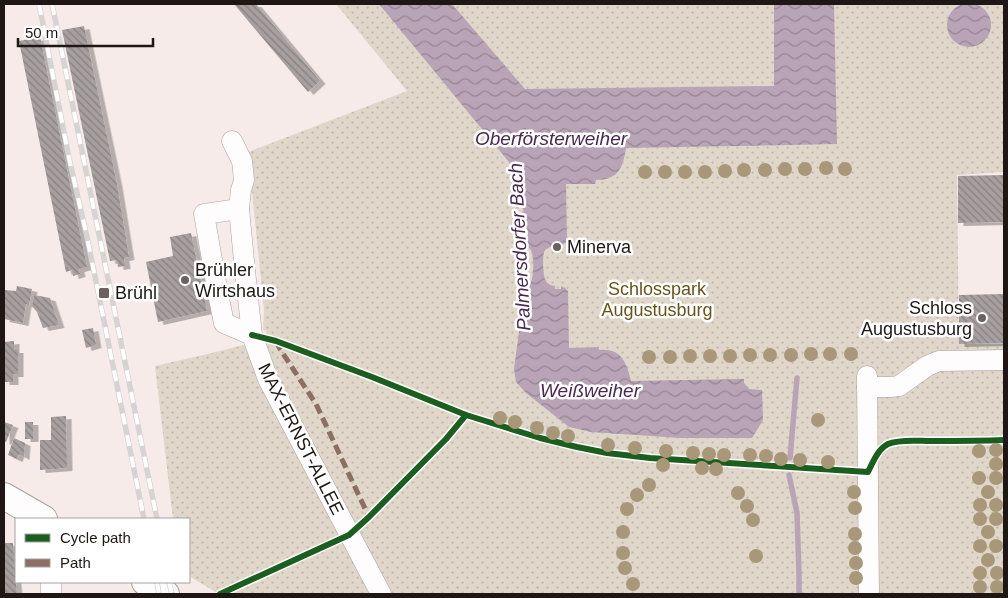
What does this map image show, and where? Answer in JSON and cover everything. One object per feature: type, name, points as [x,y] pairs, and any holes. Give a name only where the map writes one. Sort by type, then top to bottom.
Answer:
[{"type":"main road","points":[[4,496],[42,518]]},
{"type":"main road","points":[[147,583],[166,594]]},
{"type":"street","name":"MAX-ERNST-ALLEE","points":[[252,335],[224,323],[204,214],[240,199],[244,271],[252,335],[268,379],[381,594]]},
{"type":"street","points":[[869,594],[867,381],[891,387],[899,386],[927,366],[939,361],[1004,360]]},
{"type":"green space","name":"Schlosspark Augustusburg","points":[[336,4],[1004,4],[1004,172],[957,175],[959,344],[1004,344],[1004,594],[219,594],[190,577],[190,518],[173,518],[155,366],[267,339],[266,331],[263,330],[264,310],[248,152],[407,91]]},
{"type":"water","points":[[969,3],[981,7],[987,13],[991,25],[987,37],[981,43],[969,47],[957,43],[951,37],[947,25],[951,13],[957,7]]},
{"type":"water","points":[[379,4],[452,4],[525,89],[774,86],[774,4],[834,4],[837,144],[626,148],[621,167],[610,178],[596,180],[595,184],[566,184],[566,243],[554,244],[544,254],[543,262],[546,281],[548,284],[555,286],[555,289],[561,289],[561,286],[568,291],[569,348],[599,347],[599,350],[613,351],[625,362],[631,381],[744,379],[744,383],[749,389],[762,390],[763,420],[752,438],[680,438],[591,432],[569,427],[526,393],[516,382],[514,369],[525,287],[531,283],[533,256],[527,246],[528,234],[519,190],[509,162]]},
{"type":"building","points":[[234,4],[256,4],[320,81],[308,92]]},
{"type":"building","points":[[84,26],[117,184],[129,257],[124,258],[125,266],[118,267],[117,260],[110,261],[62,30]]},
{"type":"building","points":[[40,37],[87,267],[79,269],[80,274],[73,276],[72,270],[66,272],[19,41]]},
{"type":"building","points":[[1004,175],[1004,222],[958,223],[958,176]]},
{"type":"building","name":"Brühl","points":[[191,233],[207,311],[158,322],[146,262],[173,256],[170,237]]},
{"type":"building","points":[[17,286],[32,289],[29,305],[26,304],[23,323],[4,319],[4,292],[5,290],[16,291]]},
{"type":"building","name":"Schloss Augustusburg","points":[[1004,294],[1004,343],[959,344],[959,295]]},
{"type":"building","points":[[34,295],[50,298],[59,325],[43,328],[37,312],[32,306]]},
{"type":"building","points":[[93,328],[96,345],[86,348],[82,330]]},
{"type":"building","points":[[14,341],[14,350],[18,350],[18,374],[13,374],[13,382],[4,382],[4,342]]},
{"type":"building","points":[[66,416],[67,468],[40,470],[40,440],[51,440],[51,417]]},
{"type":"building","points":[[4,422],[13,425],[6,442],[4,441]]},
{"type":"building","points":[[25,422],[33,422],[33,439],[25,439]]},
{"type":"building","points":[[14,438],[25,443],[24,457],[19,454],[17,459],[8,455]]},
{"type":"building","points":[[4,543],[13,543],[17,594],[4,594]]},
{"type":"waterway","name":"Palmersdorfer Bach","points":[[790,458],[797,378]]},
{"type":"waterway","name":"Palmersdorfer Bach","points":[[789,475],[797,513],[799,594]]},
{"type":"railway","points":[[39,4],[144,518]]},
{"type":"railway","points":[[52,4],[157,518]]},
{"type":"railway","points":[[157,583],[159,594]]},
{"type":"railway","points":[[169,583],[172,594]]},
{"type":"marked path","points":[[276,341],[316,404],[369,517]]},
{"type":"cycle path","points":[[252,335],[276,341],[466,415],[540,438],[607,453],[650,458],[868,472],[881,449],[892,442],[1004,440]]},
{"type":"cycle path","points":[[220,594],[349,535],[446,439],[466,415]]},
{"type":"place","name":"Minerva","points":[[557,247]]},
{"type":"place","name":"Brühler Wirtshaus","points":[[185,280]]},
{"type":"place","name":"Brühl","points":[[104,293]]},
{"type":"place","name":"Schloss Augustusburg","points":[[982,318]]},
{"type":"water label","name":"Oberförsterweiher","points":[[551,138]]},
{"type":"water label","name":"Weißweiher","points":[[590,390]]}]
